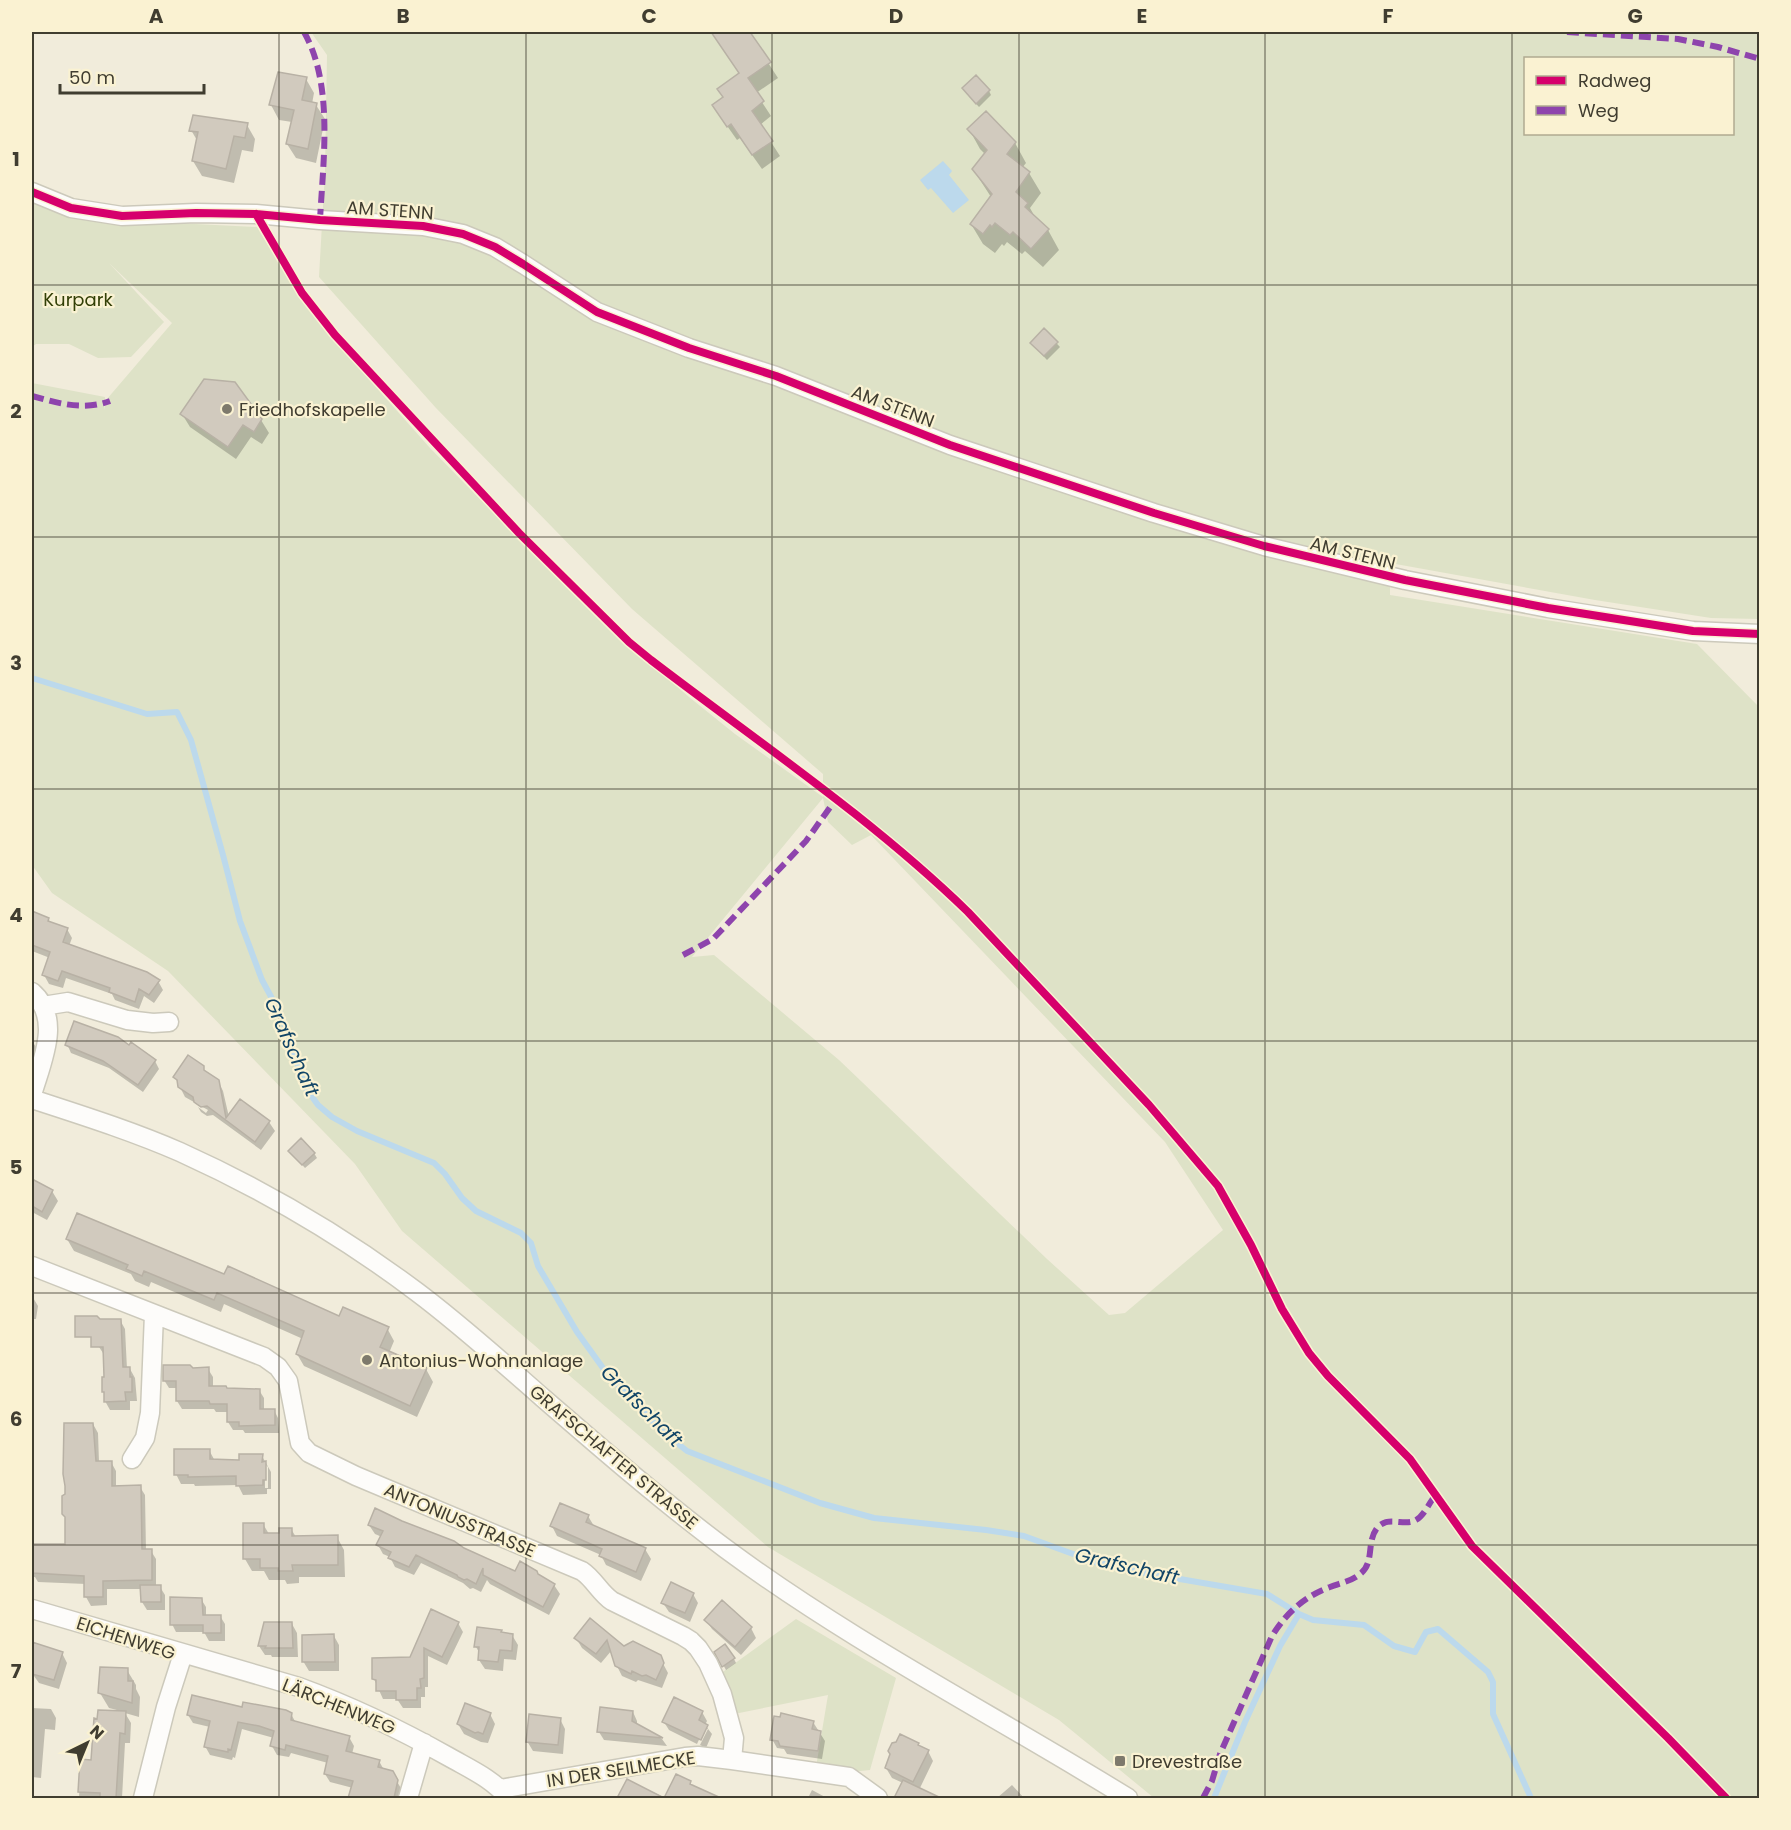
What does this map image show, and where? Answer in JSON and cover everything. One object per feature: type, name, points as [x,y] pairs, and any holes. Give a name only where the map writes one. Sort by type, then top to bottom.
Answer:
[{"type":"street","name":"AM STENN","points":[[32,192],[71,208],[122,216],[196,213],[256,214],[423,226],[463,234],[495,247],[597,312],[689,348],[776,376],[950,445],[1175,519],[1264,546],[1416,583],[1548,608],[1693,631],[1760,634]]},
{"type":"street","name":"GRAFSCHAFTER STRASSE","points":[[169,1022],[146,1023],[127,1020],[68,1002],[37,999],[49,1027],[32,1097],[178,1151],[237,1179],[324,1228],[418,1293],[679,1514],[753,1569],[865,1643],[1128,1798]]},
{"type":"street","name":"ANTONIUSSTRASSE","points":[[32,1266],[264,1357],[278,1368],[288,1381],[300,1443],[309,1453],[356,1476],[582,1571],[589,1576],[603,1595],[612,1601],[691,1641],[708,1663],[722,1694],[734,1738],[732,1760]]},
{"type":"street","points":[[132,1459],[145,1438],[148,1428],[154,1314]]},
{"type":"street","name":"EICHENWEG","points":[[32,1609],[183,1654],[166,1707],[143,1798]]},
{"type":"street","name":"LÄRCHENWEG","points":[[183,1654],[325,1696],[424,1743],[475,1771],[504,1794]]},
{"type":"street","points":[[408,1798],[424,1743]]},
{"type":"street","name":"IN DER SEILMECKE","points":[[504,1794],[698,1756],[849,1778],[878,1798]]},
{"type":"green space","name":"Kurpark","points":[[311,32],[1759,32],[1759,619],[1711,618],[1595,600],[1390,563],[1390,595],[1697,644],[1759,707],[1759,1798],[1154,1798],[1059,1720],[768,1547],[402,1231],[355,1164],[168,971],[52,893],[32,865],[32,383],[105,397],[104,410],[107,399],[172,323],[109,263],[164,322],[131,357],[98,358],[69,344],[36,344],[32,347],[32,200],[47,209],[72,218],[257,227],[294,288],[335,341],[430,448],[556,577],[615,634],[689,697],[735,734],[823,797],[823,774],[632,609],[436,408],[319,277],[325,171],[327,55]],"holes":[[[823,798],[828,822],[852,845],[871,835],[1165,1142],[1223,1230],[1125,1313],[1109,1315],[1047,1259],[839,1060],[714,955],[692,957]]]},
{"type":"green space","points":[[796,1619],[896,1678],[870,1770],[850,1772],[816,1767],[828,1695],[734,1714],[720,1674]]},
{"type":"water","points":[[943,161],[952,171],[949,175],[969,200],[953,213],[931,188],[928,190],[920,180]]},
{"type":"building","points":[[711,32],[750,32],[771,62],[748,78],[764,101],[752,111],[773,141],[752,155],[731,124],[727,127],[712,105],[723,97],[717,89],[739,73]]},
{"type":"building","points":[[278,72],[307,77],[302,100],[317,103],[308,149],[286,144],[294,110],[269,105]]},
{"type":"building","points":[[976,75],[990,90],[976,104],[962,88]]},
{"type":"building","points":[[986,111],[1016,142],[1007,154],[1030,172],[1016,192],[1028,203],[1025,207],[1049,229],[1031,249],[1013,232],[1010,235],[995,223],[992,227],[990,225],[983,234],[970,224],[992,194],[972,169],[987,150],[967,129]]},
{"type":"building","points":[[193,115],[248,123],[245,138],[234,136],[226,169],[192,161],[198,132],[189,131]]},
{"type":"building","points":[[1044,328],[1058,342],[1044,356],[1030,343]]},
{"type":"building","name":"Friedhofskapelle","points":[[204,379],[235,382],[262,419],[254,432],[243,425],[228,447],[180,414]]},
{"type":"building","points":[[32,911],[49,918],[48,921],[68,928],[63,942],[147,972],[160,980],[149,995],[139,989],[135,1002],[109,992],[110,988],[62,971],[58,981],[42,975],[50,952],[32,945]]},
{"type":"building","points":[[74,1021],[118,1037],[129,1045],[131,1042],[156,1060],[138,1085],[103,1061],[65,1045]]},
{"type":"building","points":[[188,1055],[219,1080],[226,1118],[240,1099],[270,1121],[255,1142],[207,1106],[201,1107],[194,1102],[193,1097],[178,1087],[177,1080],[173,1077]]},
{"type":"building","points":[[301,1138],[315,1153],[302,1165],[288,1151]]},
{"type":"building","points":[[32,1179],[53,1190],[42,1212],[32,1206]]},
{"type":"building","points":[[77,1213],[224,1274],[228,1266],[339,1316],[343,1307],[389,1327],[380,1347],[427,1368],[410,1406],[296,1354],[304,1331],[217,1293],[214,1300],[144,1271],[142,1276],[126,1269],[128,1265],[66,1239]]},
{"type":"building","points":[[75,1316],[121,1319],[123,1367],[130,1367],[130,1377],[132,1377],[132,1392],[125,1392],[126,1401],[104,1402],[104,1392],[102,1392],[103,1347],[91,1347],[91,1337],[75,1337]]},
{"type":"building","points":[[163,1365],[209,1367],[209,1386],[260,1389],[260,1409],[275,1409],[275,1425],[239,1426],[239,1422],[227,1422],[227,1404],[210,1404],[209,1401],[176,1401],[176,1381],[163,1381]]},
{"type":"building","points":[[64,1423],[93,1423],[96,1461],[112,1461],[112,1486],[141,1485],[142,1549],[152,1549],[152,1580],[103,1581],[103,1597],[84,1597],[84,1576],[32,1573],[32,1544],[65,1544],[65,1517],[62,1514],[62,1496],[65,1494]]},
{"type":"building","points":[[174,1449],[210,1449],[210,1459],[239,1460],[239,1454],[263,1454],[262,1462],[266,1461],[266,1480],[263,1480],[263,1485],[236,1486],[236,1476],[174,1475]]},
{"type":"building","points":[[560,1503],[589,1515],[586,1522],[646,1548],[636,1572],[599,1556],[602,1549],[550,1526]]},
{"type":"building","points":[[375,1508],[454,1541],[464,1548],[515,1571],[520,1561],[555,1584],[543,1607],[483,1575],[483,1568],[476,1584],[416,1555],[409,1567],[388,1558],[391,1552],[376,1545],[383,1531],[368,1525]]},
{"type":"building","points":[[243,1523],[264,1523],[264,1533],[279,1533],[279,1528],[292,1528],[292,1536],[338,1535],[338,1565],[292,1565],[293,1571],[260,1568],[260,1559],[243,1559]]},
{"type":"building","points":[[671,1582],[694,1593],[685,1613],[661,1603]]},
{"type":"building","points":[[140,1585],[161,1585],[161,1602],[141,1602]]},
{"type":"building","points":[[170,1597],[202,1598],[203,1615],[221,1615],[221,1633],[203,1633],[203,1625],[170,1625]]},
{"type":"building","points":[[722,1600],[752,1627],[735,1647],[704,1620]]},
{"type":"building","points":[[431,1609],[459,1622],[442,1657],[424,1648],[424,1678],[420,1679],[421,1688],[417,1688],[417,1700],[396,1700],[396,1691],[376,1691],[376,1680],[372,1679],[372,1658],[410,1657]]},
{"type":"building","points":[[590,1618],[624,1646],[633,1641],[661,1655],[664,1663],[656,1680],[632,1671],[631,1674],[615,1666],[607,1640],[596,1654],[574,1638]]},
{"type":"building","points":[[264,1622],[292,1622],[293,1648],[258,1646]]},
{"type":"building","points":[[477,1627],[502,1630],[501,1632],[513,1634],[512,1651],[500,1650],[498,1662],[478,1660],[479,1647],[474,1647]]},
{"type":"building","points":[[334,1634],[335,1662],[302,1662],[302,1635]]},
{"type":"building","points":[[32,1642],[63,1652],[54,1680],[32,1674]]},
{"type":"building","points":[[725,1644],[735,1658],[722,1667],[714,1652]]},
{"type":"building","points":[[100,1667],[128,1668],[128,1681],[133,1681],[132,1703],[98,1693]]},
{"type":"building","points":[[192,1695],[242,1707],[243,1702],[286,1710],[292,1713],[291,1720],[350,1736],[346,1751],[380,1760],[378,1767],[393,1771],[398,1780],[394,1798],[348,1798],[353,1781],[324,1774],[328,1756],[286,1745],[285,1750],[270,1746],[274,1731],[259,1726],[238,1722],[231,1750],[228,1749],[228,1752],[204,1747],[210,1721],[187,1715]]},
{"type":"building","points":[[674,1697],[703,1711],[699,1720],[708,1725],[701,1740],[662,1722]]},
{"type":"building","points":[[465,1703],[491,1713],[483,1734],[475,1733],[457,1724]]},
{"type":"building","points":[[600,1707],[633,1711],[632,1721],[663,1738],[597,1732]]},
{"type":"building","points":[[98,1710],[126,1711],[125,1734],[120,1733],[116,1798],[100,1798],[100,1793],[78,1792],[80,1759],[91,1760],[94,1718],[97,1719]]},
{"type":"building","points":[[781,1713],[814,1721],[812,1729],[821,1731],[818,1751],[780,1746],[778,1741],[770,1740],[774,1716],[780,1717]]},
{"type":"building","points":[[529,1714],[561,1718],[558,1745],[526,1742]]},
{"type":"building","points":[[900,1734],[929,1750],[913,1782],[885,1768],[890,1754],[888,1751]]},
{"type":"building","points":[[676,1774],[691,1781],[690,1784],[721,1798],[664,1798]]},
{"type":"building","points":[[627,1779],[664,1798],[617,1798]]},
{"type":"building","points":[[903,1780],[941,1798],[894,1798]]},
{"type":"waterway","name":"Grafschaft","points":[[32,678],[147,714],[177,712],[191,740],[240,921],[262,980],[282,1017],[305,1087],[318,1105],[332,1117],[357,1131],[434,1163],[462,1198],[476,1211],[521,1233],[531,1243],[538,1266],[577,1332],[608,1375],[662,1431],[687,1451],[820,1503],[874,1518],[1024,1536],[1095,1562],[1267,1594],[1313,1620],[1364,1625],[1394,1646],[1415,1652],[1426,1632],[1438,1629],[1488,1672],[1493,1682],[1493,1714],[1531,1798]]},
{"type":"waterway","points":[[1214,1798],[1245,1722],[1280,1646],[1299,1614]]},
{"type":"marked path","points":[[304,32],[320,75],[323,99],[324,149],[320,220]]},
{"type":"marked path","points":[[1567,32],[1678,39],[1760,59]]},
{"type":"marked path","points":[[32,396],[80,406],[110,401]]},
{"type":"marked path","points":[[683,955],[713,939],[806,841],[836,799]]},
{"type":"marked path","points":[[1203,1798],[1212,1781],[1220,1754],[1277,1628],[1304,1600],[1360,1574],[1365,1569],[1374,1534],[1381,1524],[1416,1520],[1436,1495]]},
{"type":"cycle path","points":[[32,192],[71,208],[122,216],[196,213],[256,214],[423,226],[463,234],[495,247],[597,312],[689,348],[776,376],[950,445],[1154,513],[1264,546],[1405,580],[1548,608],[1693,631],[1760,634]]},
{"type":"cycle path","points":[[256,214],[302,293],[335,335],[519,533],[629,642],[893,844],[931,878],[968,912],[1149,1105],[1218,1186],[1251,1245],[1282,1309],[1309,1353],[1328,1376],[1410,1459],[1472,1546],[1726,1798]]},
{"type":"place","name":"Friedhofskapelle","points":[[227,409]]},
{"type":"place","name":"Antonius-Wohnanlage","points":[[367,1360]]},
{"type":"place","name":"Drevestraße","points":[[1120,1761]]}]
